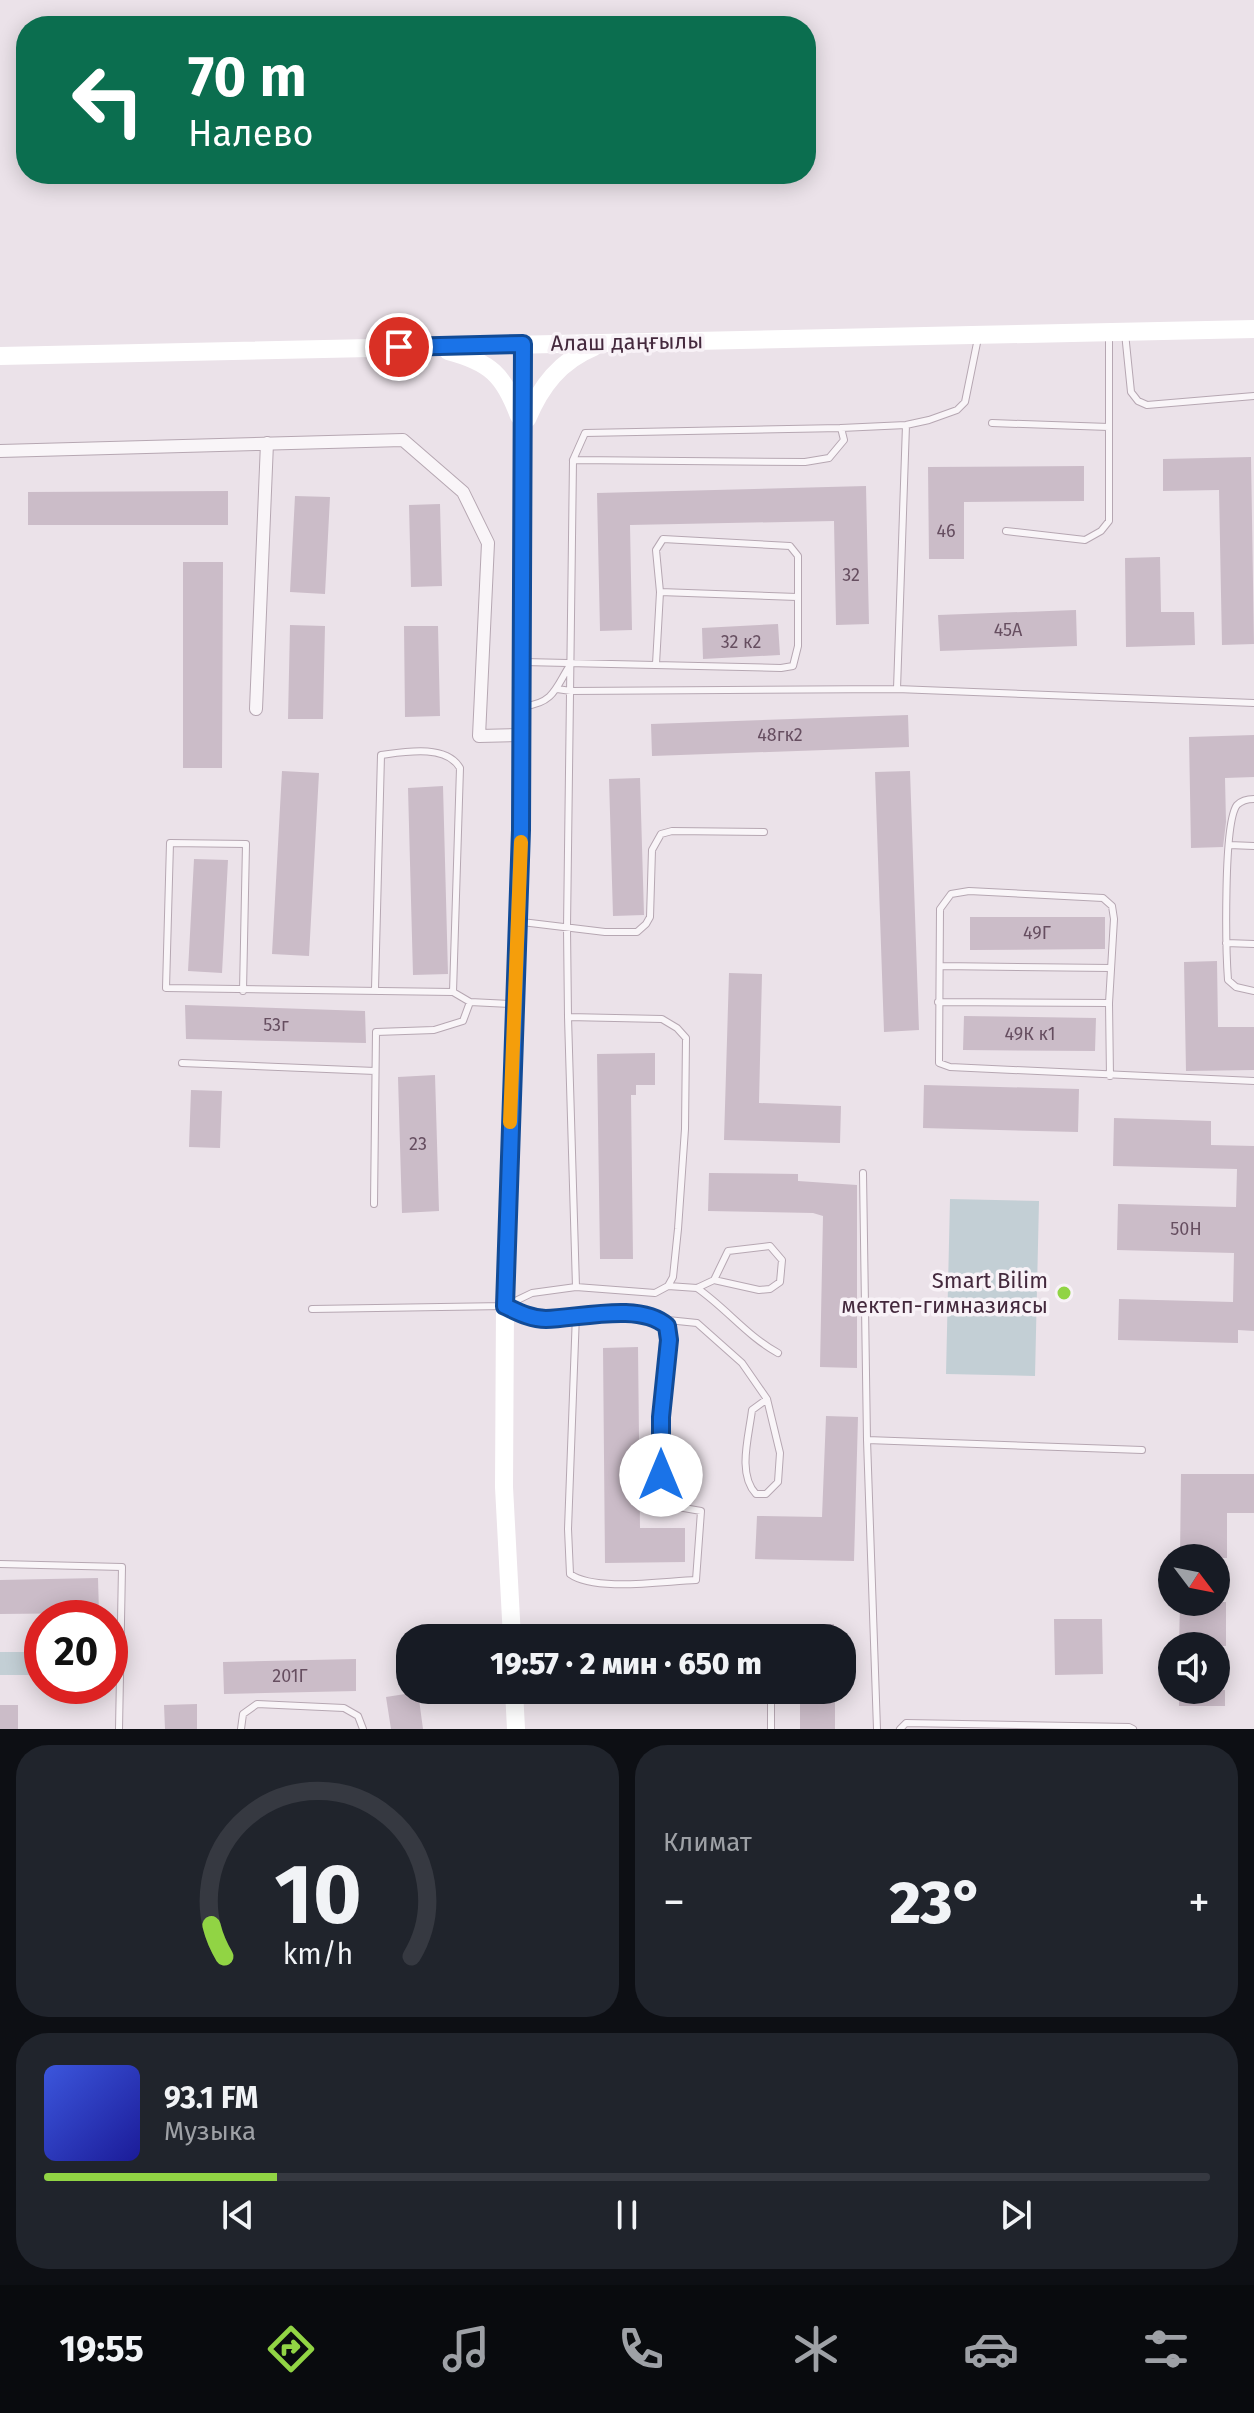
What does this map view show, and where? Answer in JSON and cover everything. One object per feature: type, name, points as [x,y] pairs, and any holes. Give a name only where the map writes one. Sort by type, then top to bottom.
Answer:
[{"type":"main road","name":"Алаш даңғылы","points":[[0,356],[1254,329]]},
{"type":"main road","points":[[523,428],[537,397],[553,374],[575,354],[604,343]]},
{"type":"main road","points":[[511,1624],[504,1487],[505,1306],[512,1065],[517,1004],[523,735],[523,344]]},
{"type":"main road","points":[[430,346],[467,356],[494,371],[511,396],[523,428]]},
{"type":"main road","points":[[515,1704],[516,1729]]},
{"type":"street","points":[[0,451],[403,440],[463,492],[488,543],[479,736],[523,735]]},
{"type":"street","points":[[256,709],[267,443]]},
{"type":"lane","points":[[1117,332],[1131,392],[1138,401],[1147,405],[1254,396]]},
{"type":"lane","points":[[1006,531],[1085,540],[1101,531],[1109,521],[1109,427],[1117,332]]},
{"type":"lane","points":[[576,1287],[567,928],[573,460],[585,433],[841,428],[906,425],[929,420],[957,410],[965,402],[979,335]]},
{"type":"lane","points":[[992,423],[1109,427]]},
{"type":"lane","points":[[897,689],[906,425]]},
{"type":"lane","points":[[573,460],[805,462],[829,458],[844,440],[841,428]]},
{"type":"lane","points":[[524,662],[781,668],[793,666],[798,646],[798,556],[790,546],[663,539],[656,550],[660,592],[656,664]]},
{"type":"lane","points":[[660,592],[797,597]]},
{"type":"lane","points":[[523,706],[539,704],[557,689],[572,662]]},
{"type":"lane","points":[[557,689],[897,689],[1254,703]]},
{"type":"lane","points":[[375,989],[381,755],[428,753],[444,755],[460,768],[453,992]]},
{"type":"lane","points":[[1254,799],[1245,799],[1233,814],[1226,943],[1228,980],[1236,987],[1254,991]]},
{"type":"lane","points":[[519,921],[567,928],[637,932],[650,917],[652,850],[661,834],[672,831],[764,832]]},
{"type":"lane","points":[[243,991],[246,844],[170,843],[166,988],[243,991],[375,989],[453,992],[470,1002],[517,1004]]},
{"type":"lane","points":[[1229,845],[1254,846]]},
{"type":"lane","points":[[1110,1076],[1112,906],[1103,898],[969,891],[951,894],[940,909],[939,1063],[950,1067],[1110,1076],[1254,1081]]},
{"type":"lane","points":[[1226,943],[1254,944]]},
{"type":"lane","points":[[940,966],[1111,968]]},
{"type":"lane","points":[[374,1204],[376,1032],[451,1027],[463,1021],[470,1002]]},
{"type":"lane","points":[[938,1002],[1109,1003]]},
{"type":"lane","points":[[568,1017],[662,1019],[686,1038],[685,1129],[678,1229],[673,1277],[668,1286]]},
{"type":"lane","points":[[182,1063],[375,1071]]},
{"type":"lane","points":[[863,1173],[867,1440],[877,1729]]},
{"type":"lane","points":[[312,1309],[505,1306],[532,1293],[576,1287],[655,1293],[668,1286],[697,1288],[714,1280],[759,1290],[770,1289],[780,1282],[782,1260],[770,1246],[728,1251],[714,1280]]},
{"type":"lane","points":[[697,1288],[718,1302],[758,1342],[778,1353]]},
{"type":"lane","points":[[505,1306],[526,1316],[545,1319],[576,1314],[639,1315],[697,1323],[742,1363],[767,1399],[780,1453],[778,1482],[766,1494],[756,1494],[745,1474],[752,1410],[767,1399]]},
{"type":"lane","points":[[576,1314],[568,1529],[570,1574],[577,1579],[605,1583],[696,1580],[701,1511],[661,1504],[661,1417],[669,1340],[667,1326],[658,1319]]},
{"type":"lane","points":[[867,1440],[1142,1450]]},
{"type":"lane","points":[[0,1564],[122,1567],[119,1729]]},
{"type":"lane","points":[[241,1729],[243,1714],[257,1704],[344,1708],[358,1716],[363,1729]]},
{"type":"lane","points":[[771,1704],[771,1729]]},
{"type":"lane","points":[[900,1729],[906,1723],[1133,1729]]},
{"type":"shaded area","points":[[950,1199],[1039,1201],[1035,1376],[946,1374]]},
{"type":"shaded area","points":[[0,1652],[24,1652],[24,1675],[0,1675]]},
{"type":"building","points":[[1251,457],[1254,644],[1222,645],[1219,490],[1163,491],[1163,459]]},
{"type":"building","points":[[1084,466],[1084,501],[964,502],[964,559],[929,559],[928,467]]},
{"type":"building","points":[[866,486],[869,624],[836,625],[834,521],[630,525],[632,630],[600,631],[597,493]]},
{"type":"building","points":[[228,491],[228,525],[28,525],[28,492]]},
{"type":"building","points":[[295,496],[330,497],[325,594],[290,592]]},
{"type":"building","points":[[440,504],[442,586],[411,587],[409,505]]},
{"type":"building","points":[[1160,557],[1161,612],[1194,612],[1195,645],[1126,647],[1125,558]]},
{"type":"building","points":[[183,562],[223,562],[222,768],[183,768]]},
{"type":"building","points":[[1076,610],[1077,646],[940,651],[938,615]]},
{"type":"building","points":[[778,624],[780,655],[703,659],[702,628]]},
{"type":"building","points":[[290,625],[325,626],[323,719],[288,719]]},
{"type":"building","points":[[404,626],[438,626],[440,716],[405,717]]},
{"type":"building","points":[[908,715],[909,747],[652,756],[651,724]]},
{"type":"building","points":[[1254,735],[1254,777],[1225,778],[1223,847],[1191,848],[1189,737]]},
{"type":"building","points":[[282,771],[319,773],[309,956],[272,954]]},
{"type":"building","points":[[910,771],[919,1030],[884,1032],[875,772]]},
{"type":"building","points":[[640,778],[644,915],[613,916],[609,779]]},
{"type":"building","points":[[443,786],[448,974],[413,975],[408,788]]},
{"type":"building","points":[[194,859],[228,860],[222,973],[188,971]]},
{"type":"building","points":[[970,917],[1105,917],[1105,949],[970,950]]},
{"type":"building","points":[[1217,961],[1218,1027],[1254,1027],[1254,1070],[1186,1071],[1184,962]]},
{"type":"building","points":[[729,973],[762,974],[759,1103],[841,1106],[840,1143],[724,1140]]},
{"type":"building","points":[[185,1005],[365,1011],[366,1043],[186,1039]]},
{"type":"building","points":[[964,1016],[1096,1018],[1095,1051],[963,1050]]},
{"type":"building","points":[[655,1053],[655,1085],[636,1085],[636,1095],[631,1095],[633,1259],[600,1259],[597,1054]]},
{"type":"building","points":[[435,1075],[439,1211],[402,1213],[398,1077]]},
{"type":"building","points":[[924,1085],[1079,1089],[1078,1132],[923,1128]]},
{"type":"building","points":[[191,1090],[222,1091],[220,1148],[189,1147]]},
{"type":"building","points":[[1114,1118],[1211,1121],[1211,1145],[1254,1146],[1254,1331],[1238,1330],[1238,1343],[1118,1340],[1119,1299],[1233,1302],[1234,1253],[1117,1250],[1118,1204],[1236,1207],[1237,1169],[1113,1166]]},
{"type":"building","points":[[709,1173],[798,1174],[798,1181],[857,1185],[857,1368],[820,1367],[823,1216],[813,1213],[708,1211]]},
{"type":"building","points":[[638,1347],[640,1528],[685,1528],[685,1562],[605,1563],[603,1348]]},
{"type":"building","points":[[826,1416],[858,1417],[854,1561],[755,1559],[757,1516],[822,1517]]},
{"type":"building","points":[[1181,1474],[1254,1474],[1254,1513],[1227,1513],[1227,1544],[1180,1544]]},
{"type":"building","points":[[98,1578],[99,1600],[24,1600],[24,1614],[0,1614],[0,1580]]},
{"type":"building","points":[[1180,1616],[1226,1616],[1226,1632],[1179,1632]]},
{"type":"building","points":[[1054,1619],[1102,1619],[1103,1674],[1055,1675]]},
{"type":"building","points":[[356,1659],[356,1691],[224,1694],[223,1662]]},
{"type":"building","points":[[396,1695],[396,1704],[420,1704],[423,1729],[391,1729],[386,1697]]},
{"type":"building","points":[[197,1704],[197,1729],[165,1729],[164,1705]]},
{"type":"building","points":[[800,1704],[835,1704],[835,1729],[800,1729]]},
{"type":"building","points":[[1179,1704],[1225,1704],[1225,1706]]},
{"type":"building","points":[[0,1705],[18,1705],[18,1729],[0,1729]]},
{"type":"slow traffic","points":[[510,1122],[521,842]]},
{"type":"place","name":"Smart Bilim мектеп-гимназиясы","points":[[1064,1293]]},
{"type":"route","points":[[399,347],[523,344],[521,830],[505,1306],[526,1316],[545,1319],[576,1314],[639,1315],[658,1319],[667,1326],[669,1340],[661,1417],[661,1475]]}]
